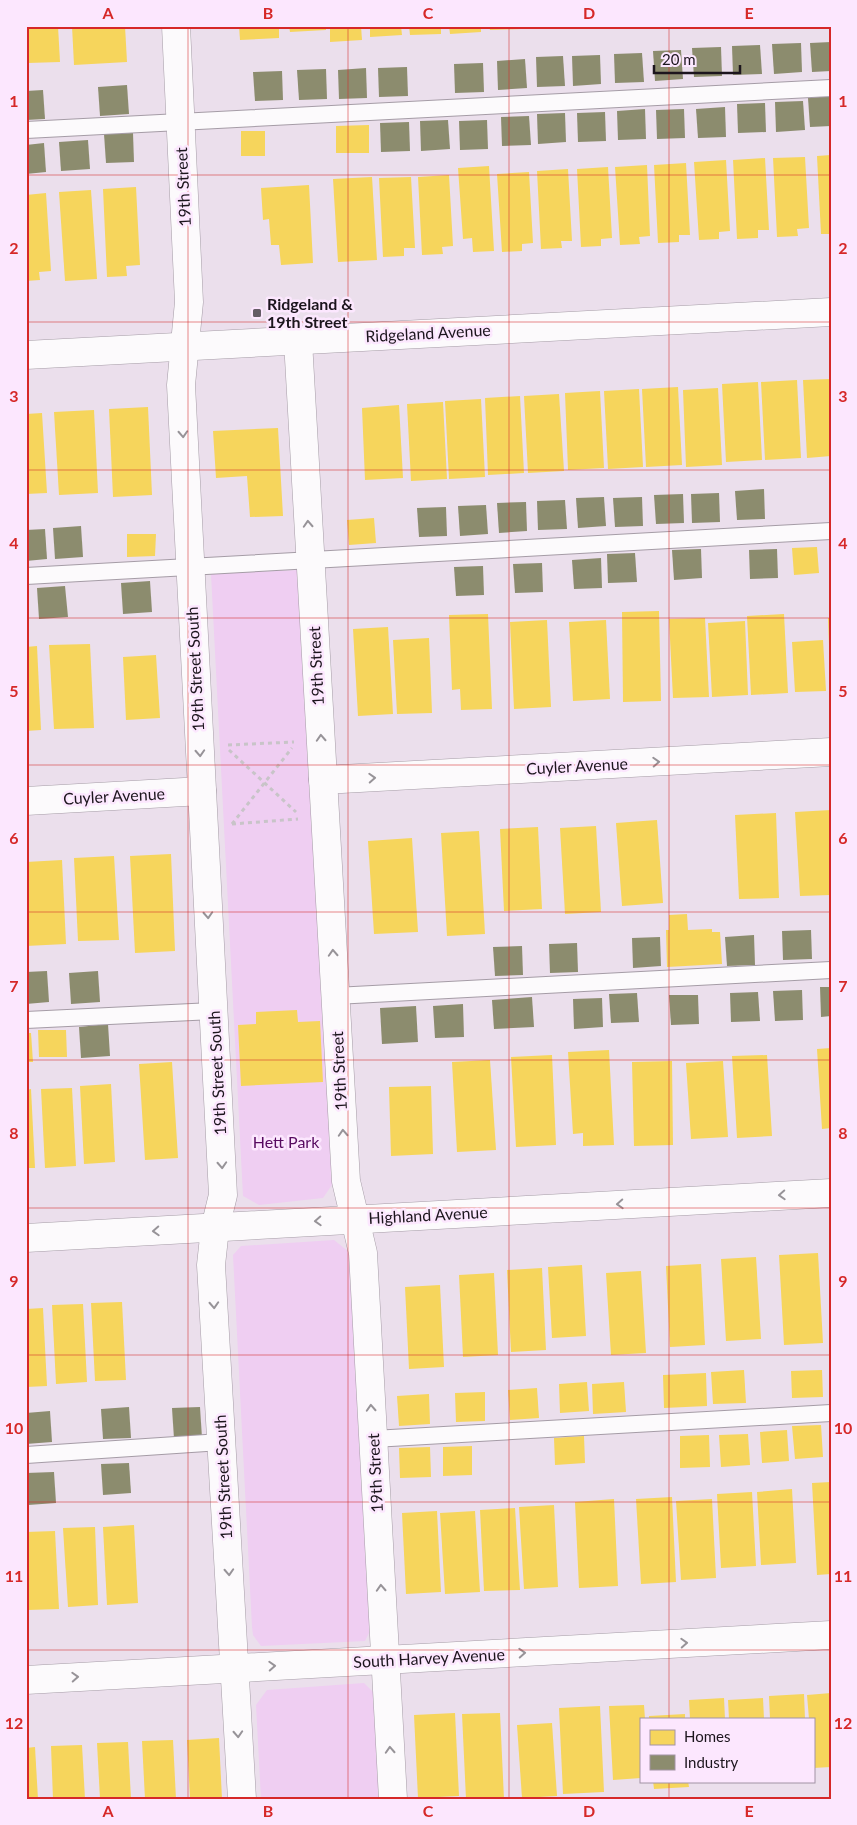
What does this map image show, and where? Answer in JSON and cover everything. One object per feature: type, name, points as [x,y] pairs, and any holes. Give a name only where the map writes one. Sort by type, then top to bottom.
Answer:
[{"type":"street","name":"19th Street","points":[[176,26],[189,302],[184,347]]},
{"type":"street","name":"Ridgeland Avenue","points":[[26,355],[831,312]]},
{"type":"street","name":"19th Street","points":[[298,340],[346,1181],[363,1253],[393,1799]]},
{"type":"street","name":"19th Street South","points":[[184,347],[181,385],[223,1195],[211,1256],[242,1799]]},
{"type":"street","name":"Cuyler Avenue","points":[[323,780],[831,752]]},
{"type":"street","name":"Cuyler Avenue","points":[[26,800],[202,791]]},
{"type":"street","name":"Highland Avenue","points":[[26,1238],[831,1193]]},
{"type":"street","name":"South Harvey Avenue","points":[[26,1680],[831,1635]]},
{"type":"lane","points":[[26,130],[831,88]]},
{"type":"lane","points":[[26,576],[831,531]]},
{"type":"lane","points":[[335,996],[831,970]]},
{"type":"lane","points":[[26,1020],[214,1011]]},
{"type":"lane","points":[[373,1439],[831,1413]]},
{"type":"lane","points":[[26,1455],[221,1442]]},
{"type":"path","points":[[227,824],[303,819],[224,746],[302,741]]},
{"type":"path","points":[[232,824],[297,742]]},
{"type":"green space","name":"Hett Park","points":[[300,570],[334,1182],[323,1198],[259,1205],[243,1196],[211,574]]},
{"type":"green space","points":[[334,1240],[349,1252],[371,1629],[365,1641],[261,1646],[253,1635],[252,1627],[233,1255],[241,1246]]},
{"type":"green space","points":[[364,1683],[376,1695],[381,1799],[261,1799],[256,1705],[267,1690]]},
{"type":"building: Homes","points":[[26,26],[58,26],[60,62],[28,63]]},
{"type":"building: Homes","points":[[72,26],[125,26],[127,62],[74,65]]},
{"type":"building: Homes","points":[[239,26],[279,26],[279,38],[240,40]]},
{"type":"building: Homes","points":[[289,26],[326,26],[326,30],[290,32]]},
{"type":"building: Homes","points":[[330,26],[361,26],[362,40],[330,42]]},
{"type":"building: Homes","points":[[370,26],[401,26],[402,35],[370,37]]},
{"type":"building: Homes","points":[[409,26],[441,26],[441,34],[410,35]]},
{"type":"building: Homes","points":[[449,26],[481,26],[481,32],[450,34]]},
{"type":"building: Homes","points":[[489,26],[521,26],[521,29],[490,30]]},
{"type":"building: Homes","points":[[369,125],[369,153],[336,153],[336,126]]},
{"type":"building: Homes","points":[[241,131],[265,131],[265,156],[241,156]]},
{"type":"building: Homes","points":[[831,155],[831,234],[821,234],[817,156]]},
{"type":"building: Homes","points":[[805,157],[809,228],[797,229],[798,236],[777,237],[773,158]]},
{"type":"building: Homes","points":[[765,158],[769,230],[758,230],[758,238],[737,239],[733,160]]},
{"type":"building: Homes","points":[[726,160],[730,231],[719,232],[719,239],[699,240],[694,162]]},
{"type":"building: Homes","points":[[686,163],[690,235],[679,235],[679,242],[658,243],[654,165]]},
{"type":"building: Homes","points":[[647,165],[650,236],[639,237],[640,244],[620,245],[615,167]]},
{"type":"building: Homes","points":[[489,166],[494,251],[473,252],[472,238],[463,239],[458,168]]},
{"type":"building: Homes","points":[[608,167],[612,238],[601,239],[601,246],[581,247],[577,169]]},
{"type":"building: Homes","points":[[568,169],[572,241],[561,241],[562,248],[541,249],[537,171]]},
{"type":"building: Homes","points":[[529,172],[533,243],[522,244],[522,251],[502,252],[497,174]]},
{"type":"building: Homes","points":[[449,175],[453,246],[442,247],[443,254],[422,255],[418,177]]},
{"type":"building: Homes","points":[[372,177],[377,260],[338,262],[333,179]]},
{"type":"building: Homes","points":[[411,177],[415,248],[404,248],[404,256],[383,257],[379,178]]},
{"type":"building: Homes","points":[[309,185],[313,263],[281,265],[279,245],[271,245],[269,219],[263,220],[261,188]]},
{"type":"building: Homes","points":[[136,187],[140,265],[126,266],[127,276],[107,277],[103,189]]},
{"type":"building: Homes","points":[[91,190],[97,279],[65,281],[59,192]]},
{"type":"building: Homes","points":[[46,193],[51,271],[39,272],[40,280],[26,281],[26,195]]},
{"type":"building: Homes","points":[[831,379],[831,456],[807,458],[803,380]]},
{"type":"building: Homes","points":[[797,380],[801,458],[765,460],[761,382]]},
{"type":"building: Homes","points":[[758,382],[762,460],[726,462],[722,384]]},
{"type":"building: Homes","points":[[678,387],[682,465],[646,467],[642,389]]},
{"type":"building: Homes","points":[[718,388],[722,465],[686,467],[683,390]]},
{"type":"building: Homes","points":[[639,389],[643,467],[608,469],[604,391]]},
{"type":"building: Homes","points":[[600,391],[604,468],[568,470],[565,393]]},
{"type":"building: Homes","points":[[559,394],[564,471],[528,473],[524,396]]},
{"type":"building: Homes","points":[[520,396],[524,473],[488,475],[485,398]]},
{"type":"building: Homes","points":[[481,399],[485,477],[449,479],[445,401]]},
{"type":"building: Homes","points":[[443,402],[447,479],[411,481],[407,404]]},
{"type":"building: Homes","points":[[399,405],[403,478],[365,480],[362,408]]},
{"type":"building: Homes","points":[[148,407],[152,495],[113,497],[109,409]]},
{"type":"building: Homes","points":[[94,410],[98,493],[59,495],[54,412]]},
{"type":"building: Homes","points":[[42,413],[47,493],[26,494],[26,414]]},
{"type":"building: Homes","points":[[278,428],[283,516],[250,517],[247,476],[216,478],[213,431]]},
{"type":"building: Homes","points":[[374,518],[376,543],[349,545],[347,520]]},
{"type":"building: Homes","points":[[127,534],[156,534],[155,556],[127,557]]},
{"type":"building: Homes","points":[[817,547],[819,573],[794,575],[792,548]]},
{"type":"building: Homes","points":[[659,611],[661,701],[623,702],[622,612]]},
{"type":"building: Homes","points":[[488,614],[492,709],[461,710],[460,689],[452,690],[449,615]]},
{"type":"building: Homes","points":[[784,614],[788,693],[751,695],[747,616]]},
{"type":"building: Homes","points":[[705,618],[709,697],[673,698],[669,619]]},
{"type":"building: Homes","points":[[828,618],[831,618],[831,645],[829,645]]},
{"type":"building: Homes","points":[[547,620],[551,707],[514,709],[510,622]]},
{"type":"building: Homes","points":[[606,620],[610,699],[573,701],[569,622]]},
{"type":"building: Homes","points":[[745,621],[748,695],[712,697],[708,623]]},
{"type":"building: Homes","points":[[388,627],[393,714],[358,716],[353,629]]},
{"type":"building: Homes","points":[[429,638],[432,713],[397,714],[393,640]]},
{"type":"building: Homes","points":[[823,640],[826,691],[795,692],[792,642]]},
{"type":"building: Homes","points":[[90,644],[94,728],[54,729],[49,645]]},
{"type":"building: Homes","points":[[37,646],[41,730],[26,731],[26,647]]},
{"type":"building: Homes","points":[[156,655],[160,718],[126,720],[123,657]]},
{"type":"building: Homes","points":[[831,810],[831,895],[800,896],[795,812]]},
{"type":"building: Homes","points":[[776,813],[779,898],[739,899],[735,815]]},
{"type":"building: Homes","points":[[657,820],[663,903],[622,906],[616,823]]},
{"type":"building: Homes","points":[[596,826],[601,912],[565,914],[560,828]]},
{"type":"building: Homes","points":[[538,827],[542,909],[504,911],[500,829]]},
{"type":"building: Homes","points":[[479,831],[485,934],[447,936],[441,833]]},
{"type":"building: Homes","points":[[412,838],[418,932],[374,934],[368,841]]},
{"type":"building: Homes","points":[[171,854],[175,951],[135,953],[130,856]]},
{"type":"building: Homes","points":[[114,856],[119,940],[78,941],[74,858]]},
{"type":"building: Homes","points":[[62,860],[66,944],[26,946],[26,862]]},
{"type":"building: Homes","points":[[687,914],[688,930],[712,929],[712,932],[720,932],[722,964],[667,967],[666,930],[669,930],[669,915]]},
{"type":"building: Homes","points":[[297,1010],[298,1022],[320,1021],[323,1082],[241,1086],[238,1025],[256,1024],[256,1012]]},
{"type":"building: Homes","points":[[38,1030],[66,1030],[67,1057],[39,1057]]},
{"type":"building: Homes","points":[[26,1033],[31,1033],[33,1062],[26,1062]]},
{"type":"building: Homes","points":[[831,1048],[831,1128],[822,1129],[817,1049]]},
{"type":"building: Homes","points":[[609,1050],[614,1145],[583,1146],[583,1133],[573,1134],[568,1052]]},
{"type":"building: Homes","points":[[552,1055],[556,1145],[516,1147],[511,1057]]},
{"type":"building: Homes","points":[[767,1055],[772,1136],[737,1138],[732,1056]]},
{"type":"building: Homes","points":[[490,1060],[496,1150],[457,1152],[452,1062]]},
{"type":"building: Homes","points":[[672,1061],[673,1145],[634,1146],[632,1062]]},
{"type":"building: Homes","points":[[723,1061],[728,1137],[691,1139],[686,1063]]},
{"type":"building: Homes","points":[[172,1062],[178,1158],[145,1160],[139,1064]]},
{"type":"building: Homes","points":[[111,1084],[115,1162],[84,1164],[80,1086]]},
{"type":"building: Homes","points":[[431,1086],[433,1154],[391,1156],[389,1087]]},
{"type":"building: Homes","points":[[72,1088],[76,1166],[45,1168],[41,1089]]},
{"type":"building: Homes","points":[[31,1089],[35,1168],[26,1168],[26,1090]]},
{"type":"building: Homes","points":[[818,1253],[823,1343],[784,1345],[779,1255]]},
{"type":"building: Homes","points":[[756,1257],[761,1339],[726,1341],[721,1259]]},
{"type":"building: Homes","points":[[701,1264],[705,1345],[670,1347],[666,1266]]},
{"type":"building: Homes","points":[[582,1265],[586,1336],[552,1338],[548,1267]]},
{"type":"building: Homes","points":[[542,1268],[546,1350],[511,1352],[507,1270]]},
{"type":"building: Homes","points":[[641,1271],[646,1353],[611,1355],[606,1273]]},
{"type":"building: Homes","points":[[494,1273],[498,1355],[463,1357],[459,1275]]},
{"type":"building: Homes","points":[[440,1285],[444,1367],[409,1369],[405,1287]]},
{"type":"building: Homes","points":[[122,1302],[126,1380],[95,1381],[91,1303]]},
{"type":"building: Homes","points":[[83,1304],[87,1382],[56,1384],[52,1305]]},
{"type":"building: Homes","points":[[43,1308],[47,1386],[26,1387],[26,1309]]},
{"type":"building: Homes","points":[[744,1370],[746,1403],[713,1404],[711,1372]]},
{"type":"building: Homes","points":[[822,1370],[823,1397],[792,1398],[791,1371]]},
{"type":"building: Homes","points":[[706,1373],[707,1406],[664,1408],[663,1375]]},
{"type":"building: Homes","points":[[587,1382],[589,1411],[560,1413],[559,1384]]},
{"type":"building: Homes","points":[[624,1382],[626,1412],[593,1414],[592,1384]]},
{"type":"building: Homes","points":[[537,1388],[539,1418],[510,1420],[508,1390]]},
{"type":"building: Homes","points":[[485,1392],[485,1421],[456,1422],[455,1393]]},
{"type":"building: Homes","points":[[429,1394],[430,1424],[399,1426],[397,1396]]},
{"type":"building: Homes","points":[[821,1425],[823,1457],[795,1459],[792,1426]]},
{"type":"building: Homes","points":[[787,1430],[789,1461],[762,1463],[760,1432]]},
{"type":"building: Homes","points":[[748,1434],[750,1465],[721,1467],[719,1435]]},
{"type":"building: Homes","points":[[709,1435],[710,1467],[680,1468],[680,1436]]},
{"type":"building: Homes","points":[[584,1436],[585,1463],[555,1465],[554,1438]]},
{"type":"building: Homes","points":[[472,1446],[472,1475],[443,1476],[443,1447]]},
{"type":"building: Homes","points":[[430,1447],[431,1477],[400,1478],[399,1448]]},
{"type":"building: Homes","points":[[831,1482],[831,1574],[817,1575],[812,1483]]},
{"type":"building: Homes","points":[[792,1489],[796,1563],[761,1565],[757,1492]]},
{"type":"building: Homes","points":[[752,1492],[756,1566],[721,1568],[717,1494]]},
{"type":"building: Homes","points":[[672,1497],[676,1582],[641,1584],[636,1499]]},
{"type":"building: Homes","points":[[614,1499],[618,1586],[579,1588],[575,1502]]},
{"type":"building: Homes","points":[[712,1499],[716,1578],[681,1580],[676,1501]]},
{"type":"building: Homes","points":[[554,1505],[558,1587],[524,1589],[519,1507]]},
{"type":"building: Homes","points":[[515,1508],[520,1590],[484,1591],[480,1510]]},
{"type":"building: Homes","points":[[437,1511],[441,1592],[406,1594],[402,1513]]},
{"type":"building: Homes","points":[[475,1511],[480,1592],[445,1594],[440,1513]]},
{"type":"building: Homes","points":[[134,1525],[138,1603],[107,1605],[103,1527]]},
{"type":"building: Homes","points":[[95,1527],[98,1605],[68,1607],[63,1528]]},
{"type":"building: Homes","points":[[55,1531],[59,1609],[28,1610],[26,1532]]},
{"type":"building: Homes","points":[[831,1693],[831,1767],[814,1768],[814,1718],[809,1718],[807,1695]]},
{"type":"building: Homes","points":[[804,1694],[805,1718],[770,1718],[769,1696]]},
{"type":"building: Homes","points":[[724,1698],[725,1718],[690,1718],[689,1700]]},
{"type":"building: Homes","points":[[763,1698],[764,1718],[729,1718],[728,1700]]},
{"type":"building: Homes","points":[[644,1705],[645,1718],[640,1718],[640,1778],[613,1780],[609,1706]]},
{"type":"building: Homes","points":[[600,1706],[604,1792],[563,1794],[559,1708]]},
{"type":"building: Homes","points":[[455,1713],[459,1796],[418,1798],[414,1715]]},
{"type":"building: Homes","points":[[500,1713],[504,1799],[466,1799],[462,1714]]},
{"type":"building: Homes","points":[[685,1714],[685,1718],[649,1718],[649,1716]]},
{"type":"building: Homes","points":[[552,1723],[557,1796],[522,1798],[517,1725]]},
{"type":"building: Homes","points":[[219,1738],[222,1799],[190,1799],[187,1740]]},
{"type":"building: Homes","points":[[173,1740],[176,1799],[145,1799],[142,1741]]},
{"type":"building: Homes","points":[[128,1742],[131,1799],[100,1799],[97,1743]]},
{"type":"building: Homes","points":[[82,1745],[85,1799],[53,1799],[51,1746]]},
{"type":"building: Homes","points":[[35,1747],[38,1799],[26,1799],[26,1748]]},
{"type":"building: Homes","points":[[653,1782],[688,1782],[689,1787],[654,1789]]},
{"type":"building: Industry","points":[[831,42],[831,71],[812,72],[810,43]]},
{"type":"building: Industry","points":[[801,43],[802,72],[774,74],[772,44]]},
{"type":"building: Industry","points":[[760,45],[762,74],[733,75],[732,46]]},
{"type":"building: Industry","points":[[721,47],[722,76],[694,77],[692,48]]},
{"type":"building: Industry","points":[[681,50],[683,79],[655,81],[653,51]]},
{"type":"building: Industry","points":[[642,53],[644,82],[615,83],[614,54]]},
{"type":"building: Industry","points":[[600,55],[601,84],[573,86],[572,56]]},
{"type":"building: Industry","points":[[563,56],[565,86],[537,87],[536,57]]},
{"type":"building: Industry","points":[[525,59],[527,88],[498,90],[497,61]]},
{"type":"building: Industry","points":[[483,63],[484,92],[455,93],[454,64]]},
{"type":"building: Industry","points":[[407,67],[408,96],[379,97],[378,68]]},
{"type":"building: Industry","points":[[366,68],[367,98],[339,99],[338,70]]},
{"type":"building: Industry","points":[[326,69],[327,99],[299,100],[297,70]]},
{"type":"building: Industry","points":[[282,71],[283,100],[255,101],[253,72]]},
{"type":"building: Industry","points":[[127,85],[129,114],[100,116],[98,87]]},
{"type":"building: Industry","points":[[43,90],[45,119],[26,120],[26,91]]},
{"type":"building: Industry","points":[[831,96],[831,126],[810,127],[808,98]]},
{"type":"building: Industry","points":[[803,101],[805,130],[776,132],[775,102]]},
{"type":"building: Industry","points":[[765,103],[766,132],[738,133],[737,104]]},
{"type":"building: Industry","points":[[725,107],[726,137],[698,138],[696,109]]},
{"type":"building: Industry","points":[[645,109],[646,139],[618,140],[617,111]]},
{"type":"building: Industry","points":[[684,109],[685,138],[657,139],[656,110]]},
{"type":"building: Industry","points":[[605,112],[606,141],[578,142],[577,113]]},
{"type":"building: Industry","points":[[565,113],[566,142],[538,144],[537,114]]},
{"type":"building: Industry","points":[[529,116],[531,145],[502,146],[501,117]]},
{"type":"building: Industry","points":[[448,120],[450,149],[421,151],[420,121]]},
{"type":"building: Industry","points":[[487,120],[488,149],[460,150],[459,121]]},
{"type":"building: Industry","points":[[409,122],[410,151],[381,152],[380,123]]},
{"type":"building: Industry","points":[[133,133],[134,162],[106,163],[104,134]]},
{"type":"building: Industry","points":[[88,140],[90,169],[61,171],[59,142]]},
{"type":"building: Industry","points":[[44,143],[46,172],[26,174],[26,145]]},
{"type":"building: Industry","points":[[764,489],[765,519],[737,520],[735,491]]},
{"type":"building: Industry","points":[[719,493],[720,522],[692,523],[691,494]]},
{"type":"building: Industry","points":[[683,494],[684,523],[656,524],[654,495]]},
{"type":"building: Industry","points":[[604,497],[606,526],[578,528],[576,498]]},
{"type":"building: Industry","points":[[642,497],[643,526],[615,527],[613,498]]},
{"type":"building: Industry","points":[[565,500],[567,529],[538,530],[537,501]]},
{"type":"building: Industry","points":[[526,502],[527,531],[499,533],[497,503]]},
{"type":"building: Industry","points":[[486,505],[488,534],[460,536],[458,506]]},
{"type":"building: Industry","points":[[446,507],[447,536],[419,537],[417,508]]},
{"type":"building: Industry","points":[[81,526],[83,557],[55,559],[53,528]]},
{"type":"building: Industry","points":[[45,529],[47,559],[26,561],[26,530]]},
{"type":"building: Industry","points":[[701,549],[702,578],[674,580],[672,550]]},
{"type":"building: Industry","points":[[777,549],[778,578],[750,579],[749,550]]},
{"type":"building: Industry","points":[[635,553],[637,582],[608,583],[607,554]]},
{"type":"building: Industry","points":[[601,558],[602,588],[574,589],[572,560]]},
{"type":"building: Industry","points":[[542,563],[543,592],[515,593],[513,564]]},
{"type":"building: Industry","points":[[483,566],[484,595],[456,596],[454,567]]},
{"type":"building: Industry","points":[[150,581],[152,612],[123,614],[121,583]]},
{"type":"building: Industry","points":[[65,586],[68,617],[39,619],[37,588]]},
{"type":"building: Industry","points":[[811,930],[812,959],[783,960],[782,931]]},
{"type":"building: Industry","points":[[754,935],[755,965],[727,966],[725,937]]},
{"type":"building: Industry","points":[[660,937],[661,966],[633,968],[632,938]]},
{"type":"building: Industry","points":[[577,943],[578,972],[550,973],[549,944]]},
{"type":"building: Industry","points":[[522,946],[523,975],[495,976],[493,947]]},
{"type":"building: Industry","points":[[47,971],[49,1002],[26,1004],[26,972]]},
{"type":"building: Industry","points":[[98,971],[100,1002],[71,1004],[69,973]]},
{"type":"building: Industry","points":[[820,987],[831,987],[831,1016],[821,1017]]},
{"type":"building: Industry","points":[[802,990],[803,1020],[775,1021],[773,991]]},
{"type":"building: Industry","points":[[758,992],[760,1021],[731,1022],[730,993]]},
{"type":"building: Industry","points":[[637,993],[639,1022],[611,1023],[609,994]]},
{"type":"building: Industry","points":[[669,995],[698,995],[699,1024],[671,1025]]},
{"type":"building: Industry","points":[[532,997],[534,1027],[494,1029],[492,1000]]},
{"type":"building: Industry","points":[[602,998],[603,1027],[574,1029],[573,999]]},
{"type":"building: Industry","points":[[463,1004],[464,1037],[435,1038],[433,1006]]},
{"type":"building: Industry","points":[[416,1006],[418,1042],[382,1044],[380,1008]]},
{"type":"building: Industry","points":[[108,1024],[110,1056],[81,1058],[79,1027]]},
{"type":"building: Industry","points":[[129,1407],[131,1438],[103,1439],[101,1409]]},
{"type":"building: Industry","points":[[200,1407],[202,1438],[174,1439],[172,1408]]},
{"type":"building: Industry","points":[[50,1411],[52,1442],[26,1444],[26,1413]]},
{"type":"building: Industry","points":[[129,1463],[131,1493],[103,1495],[101,1464]]},
{"type":"building: Industry","points":[[54,1472],[56,1503],[28,1505],[26,1473]]},
{"type":"place","name":"Ridgeland & 19th Street","points":[[257,313]]}]
